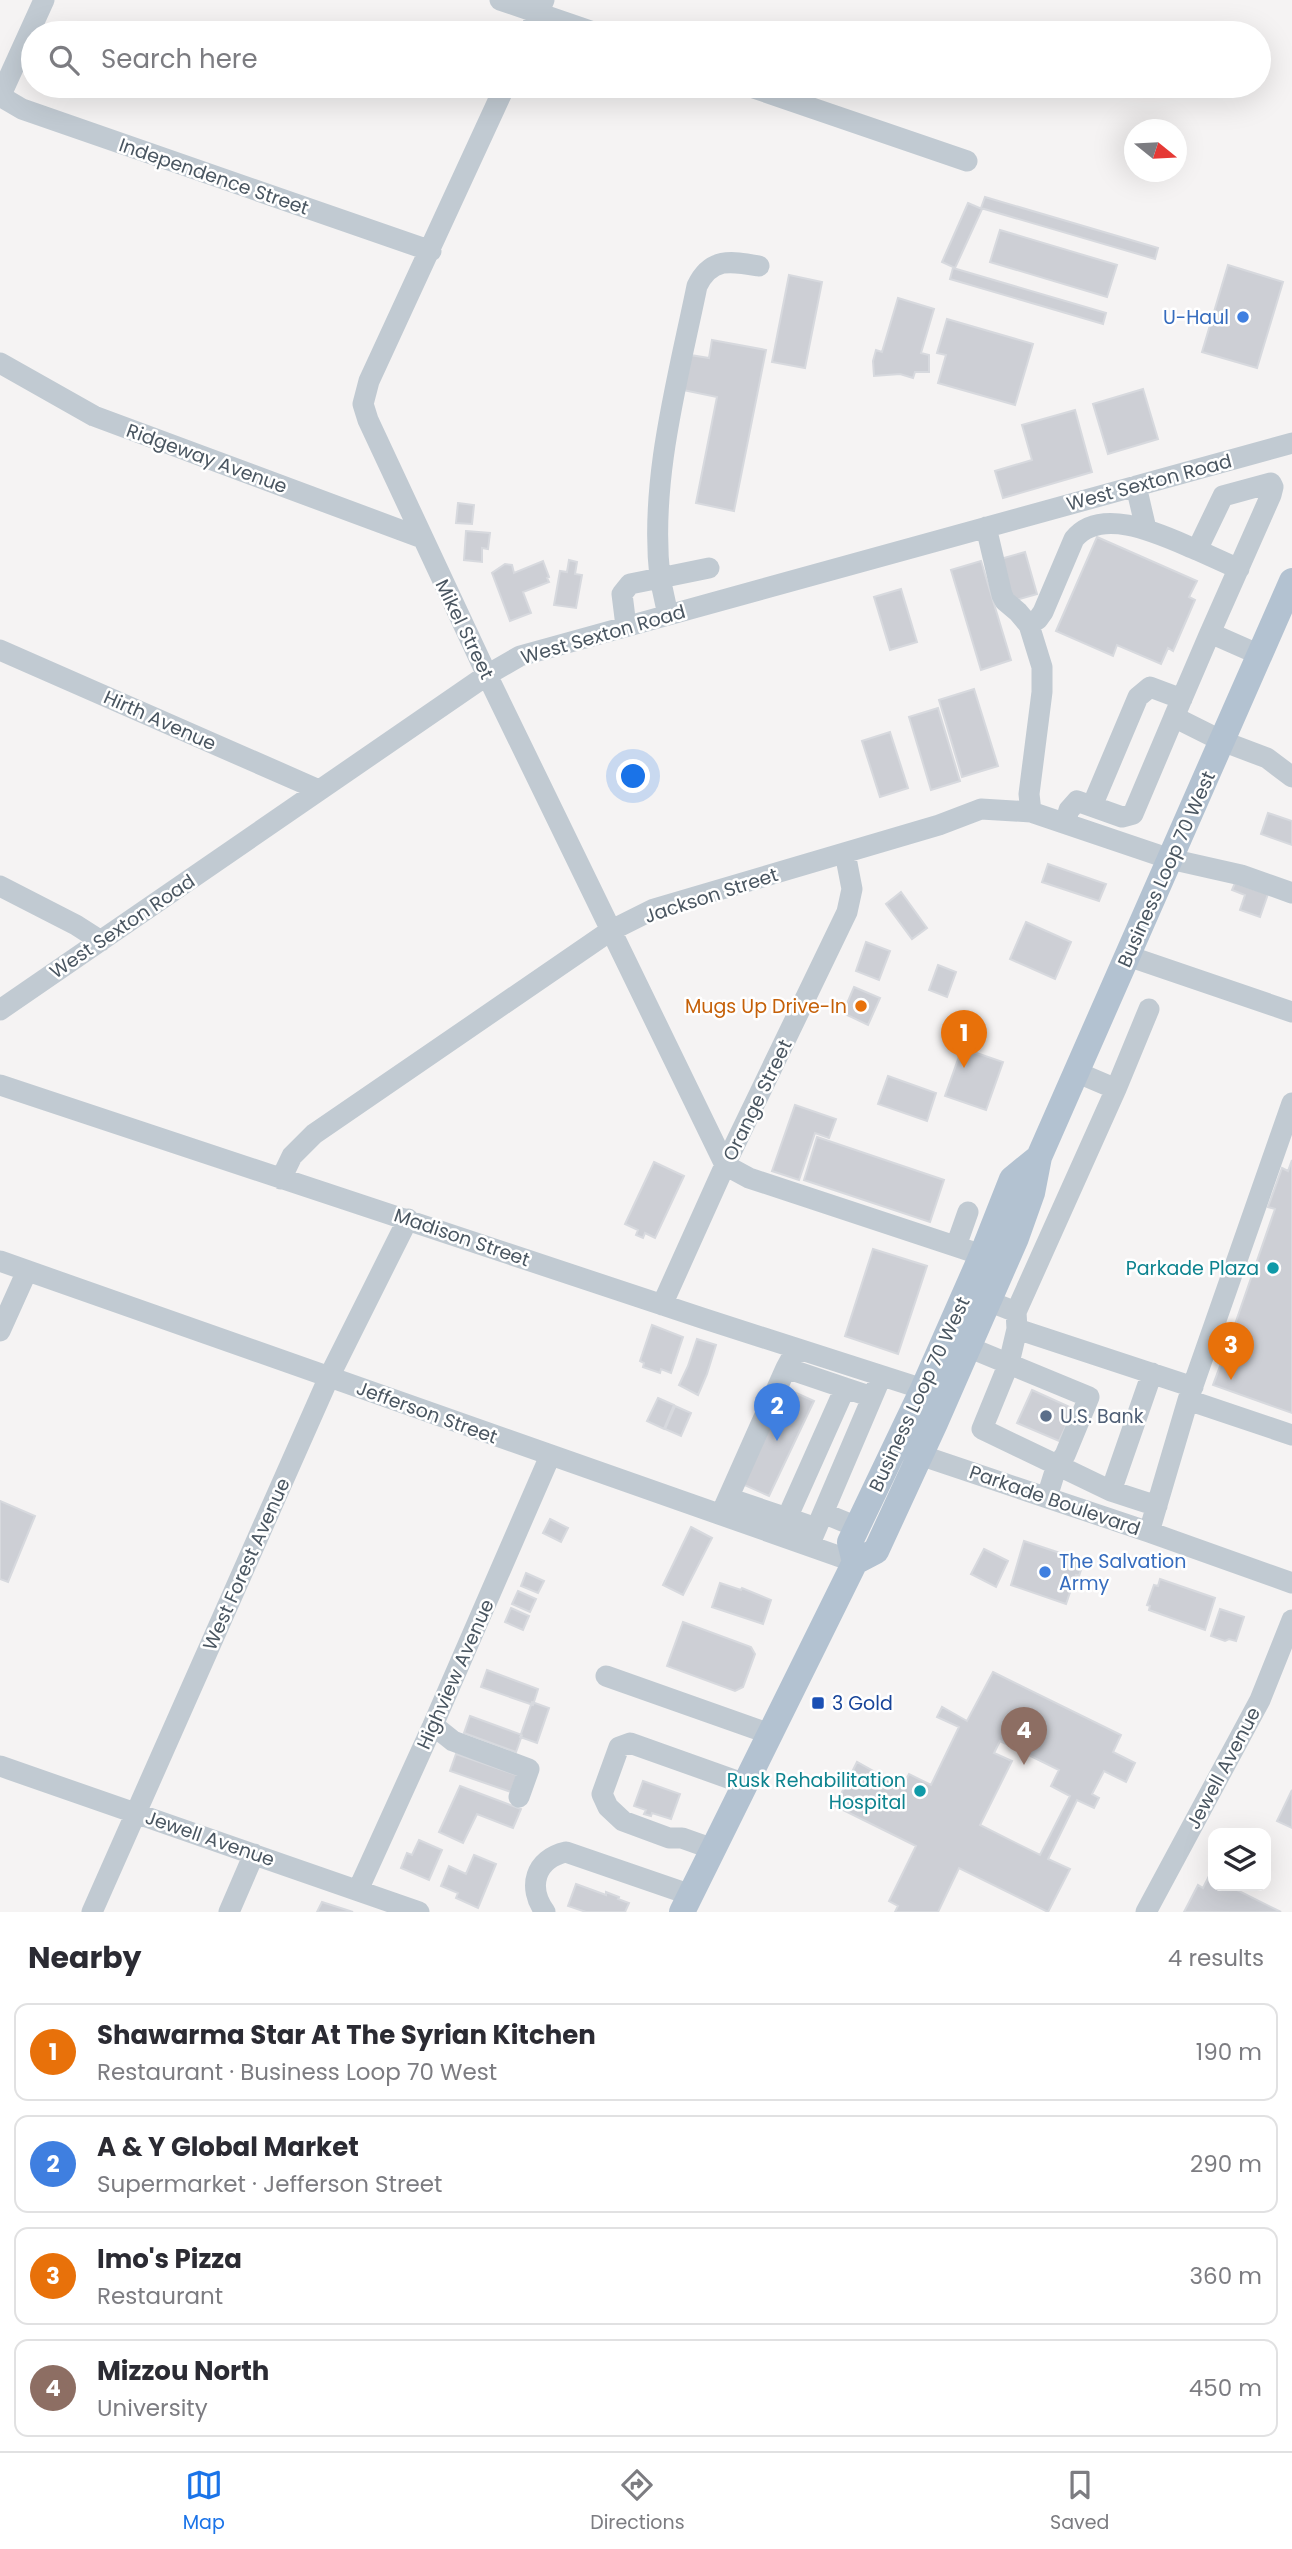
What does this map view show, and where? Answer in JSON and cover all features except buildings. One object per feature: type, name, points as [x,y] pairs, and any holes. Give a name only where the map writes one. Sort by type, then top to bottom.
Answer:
[{"type":"main road","name":"Business Loop 70 West","points":[[855,1562],[850,1542],[857,1527],[908,1451],[968,1347],[1016,1238],[1032,1193],[1039,1157],[1291,587]]},
{"type":"main road","name":"Business Loop 70 West","points":[[687,1903],[855,1562],[876,1551],[908,1451],[923,1389],[1013,1179],[1039,1157]]},
{"type":"street","points":[[34,21],[44,0]]},
{"type":"street","points":[[500,0],[541,7],[571,21]]},
{"type":"street","points":[[0,96],[21,50]]},
{"type":"street","name":"Independence Street","points":[[0,96],[22,109],[430,251]]},
{"type":"street","name":"Mikel Street","points":[[500,98],[369,381],[363,404],[368,420],[487,675],[725,1166]]},
{"type":"street","points":[[783,98],[967,161]]},
{"type":"street","points":[[668,615],[660,578],[657,526],[660,489],[697,286],[702,276],[716,265],[738,262],[759,266]]},
{"type":"street","name":"Ridgeway Avenue","points":[[0,363],[94,416],[422,538]]},
{"type":"street","name":"West Sexton Road","points":[[0,1010],[319,789],[487,675],[520,656],[1292,443]]},
{"type":"street","points":[[1065,823],[1069,810],[1077,802],[1122,817],[1133,814],[1273,490],[1271,483],[1223,496],[1197,551]]},
{"type":"street","points":[[1136,486],[1146,529]]},
{"type":"street","points":[[1029,625],[1043,612],[1069,548],[1078,533],[1115,523],[1127,523],[1146,529],[1239,569]]},
{"type":"street","points":[[986,527],[1004,601],[1029,625],[1043,675],[1029,794],[1031,812]]},
{"type":"street","points":[[626,626],[622,594],[630,584],[709,568]]},
{"type":"street","points":[[1210,634],[1260,655]]},
{"type":"street","name":"Hirth Avenue","points":[[0,650],[319,789]]},
{"type":"street","points":[[1092,806],[1138,697],[1150,687],[1222,741],[1266,758],[1292,777]]},
{"type":"street","name":"Jackson Street","points":[[281,1178],[292,1156],[314,1134],[610,931],[654,909],[939,825],[981,809],[1031,812],[1170,859],[1241,875],[1292,893]]},
{"type":"street","name":"Orange Street","points":[[662,1305],[725,1166],[847,912],[852,889],[845,853]]},
{"type":"street","points":[[0,886],[101,941]]},
{"type":"street","points":[[1128,956],[1292,1012]]},
{"type":"street","points":[[1149,1009],[1017,1321],[1009,1363],[982,1429],[1111,1491],[1157,1506]]},
{"type":"street","points":[[1076,1072],[1116,1089]]},
{"type":"street","name":"Madison Street","points":[[0,1085],[923,1389]]},
{"type":"street","points":[[1149,1532],[1191,1393],[1292,1102]]},
{"type":"street","points":[[725,1166],[749,1178],[982,1255]]},
{"type":"street","points":[[956,1245],[968,1212]]},
{"type":"street","name":"West Forest Avenue","points":[[92,1912],[329,1377],[408,1219]]},
{"type":"street","name":"Jefferson Street","points":[[0,1262],[550,1456],[724,1506],[816,1528],[855,1562]]},
{"type":"street","points":[[0,1331],[27,1271]]},
{"type":"street","points":[[988,1301],[1017,1321],[1152,1373],[1191,1393],[1292,1435]]},
{"type":"street","points":[[968,1347],[1089,1397],[1065,1455],[1058,1465],[1047,1497]]},
{"type":"street","points":[[796,1349],[724,1506],[787,1518],[816,1528],[857,1527]]},
{"type":"street","points":[[786,1368],[872,1397]]},
{"type":"street","points":[[1111,1491],[1152,1373]]},
{"type":"street","points":[[816,1528],[883,1376]]},
{"type":"street","points":[[787,1518],[845,1388]]},
{"type":"street","name":"Parkade Boulevard","points":[[908,1451],[1292,1583]]},
{"type":"street","name":"Highview Avenue","points":[[358,1890],[550,1456]]},
{"type":"street","name":"Jewell Avenue","points":[[1146,1912],[1260,1700],[1292,1620]]},
{"type":"street","points":[[606,1676],[770,1734]]},
{"type":"street","points":[[433,1725],[453,1741],[529,1769],[519,1797]]},
{"type":"street","points":[[713,1849],[682,1838],[669,1838],[623,1821],[608,1807],[602,1794],[619,1747],[630,1743],[745,1784]]},
{"type":"street","name":"Jewell Avenue","points":[[0,1766],[419,1912]]},
{"type":"street","points":[[545,1912],[536,1900],[534,1888],[542,1865],[551,1855],[566,1852],[687,1903]]},
{"type":"street","points":[[229,1912],[254,1854]]},
{"type":"place","name":"U-Haul","points":[[1243,317]]},
{"type":"place","name":"Mugs Up Drive-In","points":[[861,1006]]},
{"type":"place","name":"Shawarma Star At The Syrian Kitchen","points":[[964,1068]]},
{"type":"place","name":"Parkade Plaza","points":[[1273,1268]]},
{"type":"place","name":"Imo's Pizza","points":[[1231,1380]]},
{"type":"place","name":"U.S. Bank","points":[[1046,1416]]},
{"type":"place","name":"A & Y Global Market","points":[[777,1441]]},
{"type":"place","name":"The Salvation Army","points":[[1045,1572]]},
{"type":"place","name":"3 Gold","points":[[818,1703]]},
{"type":"place","name":"Mizzou North","points":[[1024,1765]]},
{"type":"place","name":"Rusk Rehabilitation Hospital","points":[[920,1791]]}]
